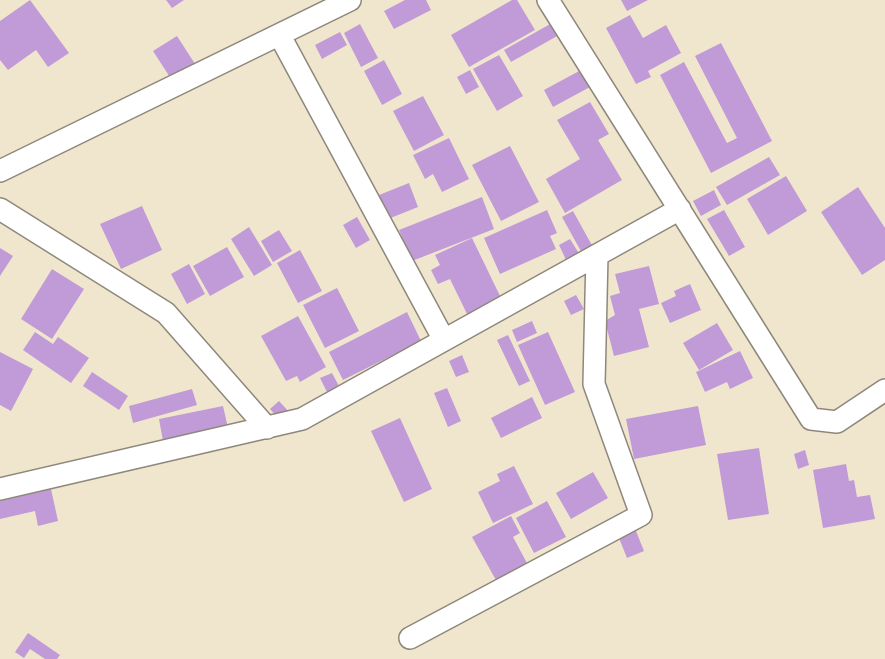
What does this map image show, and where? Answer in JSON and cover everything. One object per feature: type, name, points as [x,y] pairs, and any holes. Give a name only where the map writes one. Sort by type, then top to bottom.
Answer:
[{"type":"street","points":[[0,171],[351,0]]},
{"type":"street","points":[[548,0],[811,419],[837,422],[885,390]]},
{"type":"street","points":[[280,36],[444,340]]},
{"type":"street","points":[[0,489],[302,419],[680,208]]},
{"type":"street","points":[[0,209],[166,313],[267,428]]},
{"type":"street","points":[[410,638],[641,515],[594,384],[597,255]]},
{"type":"building","points":[[30,0],[69,53],[48,67],[36,50],[8,70],[0,60],[0,21]]},
{"type":"building","points":[[166,0],[184,0],[172,8]]},
{"type":"building","points":[[405,0],[426,0],[431,10],[394,29],[384,11]]},
{"type":"building","points":[[512,0],[517,0],[535,30],[469,67],[451,35]]},
{"type":"building","points":[[621,0],[648,0],[627,11]]},
{"type":"building","points":[[630,15],[643,38],[666,25],[681,53],[648,71],[651,77],[636,84],[606,28]]},
{"type":"building","points":[[552,23],[559,35],[511,62],[504,50]]},
{"type":"building","points":[[360,24],[378,58],[361,67],[344,33]]},
{"type":"building","points":[[340,32],[347,45],[322,59],[315,45]]},
{"type":"building","points":[[177,36],[197,67],[173,82],[153,51]]},
{"type":"building","points":[[721,43],[772,141],[711,173],[660,75],[684,62],[727,143],[737,138],[695,56]]},
{"type":"building","points":[[499,55],[523,96],[497,111],[473,69]]},
{"type":"building","points":[[384,60],[402,94],[382,105],[364,71]]},
{"type":"building","points":[[470,70],[479,87],[466,94],[457,77]]},
{"type":"building","points":[[581,70],[590,87],[553,107],[544,90]]},
{"type":"building","points":[[423,96],[444,135],[414,151],[393,111]]},
{"type":"building","points":[[590,102],[609,134],[598,140],[622,180],[565,213],[546,179],[580,159],[557,120]]},
{"type":"building","points":[[449,138],[469,179],[442,192],[433,174],[425,179],[413,155]]},
{"type":"building","points":[[510,146],[539,202],[501,221],[472,165]]},
{"type":"building","points":[[769,157],[780,175],[727,205],[716,187]]},
{"type":"building","points":[[786,176],[807,211],[768,235],[747,199]]},
{"type":"building","points":[[409,183],[418,207],[388,219],[379,195]]},
{"type":"building","points":[[858,187],[885,228],[885,260],[862,275],[821,212]]},
{"type":"building","points":[[714,190],[721,205],[701,216],[693,201]]},
{"type":"building","points":[[482,197],[494,229],[412,261],[399,230]]},
{"type":"building","points":[[142,206],[162,250],[121,269],[100,224]]},
{"type":"building","points":[[547,210],[557,233],[550,236],[556,249],[500,274],[484,238]]},
{"type":"building","points":[[724,210],[745,247],[729,256],[707,219]]},
{"type":"building","points":[[573,211],[594,249],[583,255],[562,217]]},
{"type":"building","points":[[357,217],[370,240],[356,248],[343,225]]},
{"type":"building","points":[[249,227],[272,265],[254,276],[231,239]]},
{"type":"building","points":[[279,230],[292,251],[273,262],[261,241]]},
{"type":"building","points":[[472,238],[501,298],[467,314],[450,279],[438,284],[431,270],[440,265],[435,255]]},
{"type":"building","points":[[570,239],[580,255],[567,262],[559,245]]},
{"type":"building","points":[[227,247],[244,277],[210,296],[193,266]]},
{"type":"building","points":[[0,248],[13,256],[0,276]]},
{"type":"building","points":[[300,250],[322,291],[298,303],[277,263]]},
{"type":"building","points":[[189,264],[205,294],[187,304],[171,274]]},
{"type":"building","points":[[649,266],[659,304],[639,309],[649,347],[614,356],[605,321],[615,315],[610,296],[620,293],[615,274]]},
{"type":"building","points":[[52,269],[84,289],[52,339],[21,319]]},
{"type":"building","points":[[690,284],[701,310],[670,323],[661,303],[676,296],[674,291]]},
{"type":"building","points":[[337,288],[359,331],[325,348],[303,305]]},
{"type":"building","points":[[576,295],[584,309],[571,315],[564,301]]},
{"type":"building","points":[[407,312],[421,341],[343,380],[329,352]]},
{"type":"building","points":[[298,316],[326,367],[300,382],[297,376],[286,381],[261,336]]},
{"type":"building","points":[[532,321],[537,333],[517,342],[512,330]]},
{"type":"building","points":[[717,323],[733,350],[699,370],[683,343]]},
{"type":"building","points":[[35,332],[53,344],[58,337],[89,358],[71,383],[23,350]]},
{"type":"building","points":[[548,332],[575,392],[545,405],[518,345]]},
{"type":"building","points":[[508,335],[530,381],[519,386],[497,340]]},
{"type":"building","points":[[740,351],[753,378],[730,389],[727,382],[705,392],[696,372]]},
{"type":"building","points":[[0,352],[33,369],[11,411],[0,405]]},
{"type":"building","points":[[462,355],[469,372],[456,377],[449,361]]},
{"type":"building","points":[[92,372],[128,396],[119,410],[83,386]]},
{"type":"building","points":[[332,373],[340,388],[328,394],[320,378]]},
{"type":"building","points":[[447,388],[461,421],[448,427],[434,393]]},
{"type":"building","points":[[192,389],[197,405],[133,423],[129,406]]},
{"type":"building","points":[[532,397],[542,418],[501,438],[491,418]]},
{"type":"building","points":[[279,401],[290,413],[281,421],[270,409]]},
{"type":"building","points":[[223,406],[228,428],[163,441],[159,419]]},
{"type":"building","points":[[698,406],[706,445],[634,459],[626,419]]},
{"type":"building","points":[[400,418],[432,489],[404,502],[371,431]]},
{"type":"building","points":[[759,448],[769,514],[728,520],[717,454]]},
{"type":"building","points":[[805,450],[809,465],[798,469],[794,454]]},
{"type":"building","points":[[846,464],[849,481],[854,480],[857,497],[870,495],[875,519],[823,528],[813,470]]},
{"type":"building","points":[[514,466],[533,504],[493,523],[478,492],[500,481],[497,474]]},
{"type":"building","points":[[593,472],[608,498],[571,519],[556,493]]},
{"type":"building","points":[[51,489],[58,521],[38,526],[35,511],[0,519],[0,501]]},
{"type":"building","points":[[547,501],[566,537],[534,553],[516,518]]},
{"type":"building","points":[[511,516],[520,533],[513,537],[528,565],[497,582],[472,537]]},
{"type":"building","points":[[636,531],[644,551],[627,558],[619,538]]},
{"type":"building","points":[[28,633],[60,655],[57,659],[45,659],[30,649],[24,658],[15,652]]}]
